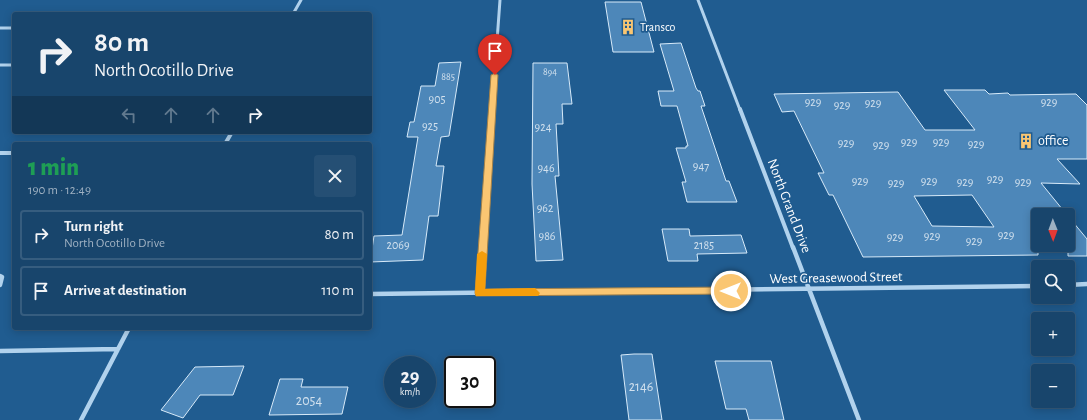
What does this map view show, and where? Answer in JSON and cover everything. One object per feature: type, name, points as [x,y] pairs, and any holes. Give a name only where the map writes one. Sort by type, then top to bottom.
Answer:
[{"type":"street","points":[[294,12],[301,0]]},
{"type":"street","points":[[480,293],[500,0]]},
{"type":"street","name":"North Grand Drive","points":[[698,0],[859,420]]},
{"type":"street","points":[[0,28],[12,28]]},
{"type":"street","points":[[0,65],[12,64]]},
{"type":"street","points":[[0,153],[12,153]]},
{"type":"street","points":[[0,285],[1,277]]},
{"type":"street","points":[[1075,285],[1087,284]]},
{"type":"street","name":"West Greasewood Street","points":[[372,294],[810,290],[1031,286]]},
{"type":"street","points":[[81,420],[128,330]]},
{"type":"street","points":[[0,351],[118,349]]},
{"type":"building","name":"Transco","points":[[605,2],[641,2],[654,52],[613,52]]},
{"type":"building","points":[[681,43],[696,88],[700,91],[705,106],[701,106],[726,181],[729,181],[737,202],[687,202],[682,182],[686,182],[676,148],[686,148],[686,146],[688,146],[677,106],[661,106],[658,91],[674,91],[660,44]]},
{"type":"building","points":[[461,62],[449,136],[441,137],[436,166],[444,166],[438,216],[429,216],[423,260],[372,262],[374,236],[402,235],[418,137],[407,137],[410,122],[414,122],[421,86],[435,86],[439,63]]},
{"type":"building","points":[[533,63],[567,63],[572,104],[562,104],[563,124],[556,124],[559,176],[555,176],[563,260],[536,261],[532,184]]},
{"type":"building","points":[[944,90],[985,90],[989,94],[1008,93],[1010,95],[1076,94],[1087,105],[1087,159],[1057,159],[1080,184],[1041,183],[1061,208],[1031,208],[1031,252],[1038,252],[1038,255],[863,257],[833,195],[829,195],[818,173],[824,173],[794,111],[782,112],[774,94],[898,92],[925,130],[975,130]],"holes":[[[972,195],[994,227],[932,226],[914,196]]]},
{"type":"building","points":[[1075,224],[1087,239],[1087,256],[1068,256],[1068,252],[1075,252]]},
{"type":"building","points":[[662,229],[689,229],[690,236],[741,235],[747,253],[697,254],[698,261],[668,261]]},
{"type":"building","points":[[652,354],[662,420],[629,420],[621,355]]},
{"type":"building","points":[[715,361],[771,361],[784,420],[749,420],[746,409],[726,409]]},
{"type":"building","points":[[244,366],[233,395],[200,395],[183,418],[161,410],[195,367]]},
{"type":"building","points":[[280,379],[303,379],[301,387],[348,387],[342,414],[269,415]]},
{"type":"slow traffic","points":[[482,254],[480,293],[535,293]]},
{"type":"place","name":"Transco","points":[[628,27]]},
{"type":"place","name":"office","points":[[1026,141]]},
{"type":"route","points":[[495,75],[480,293],[731,291]]}]
